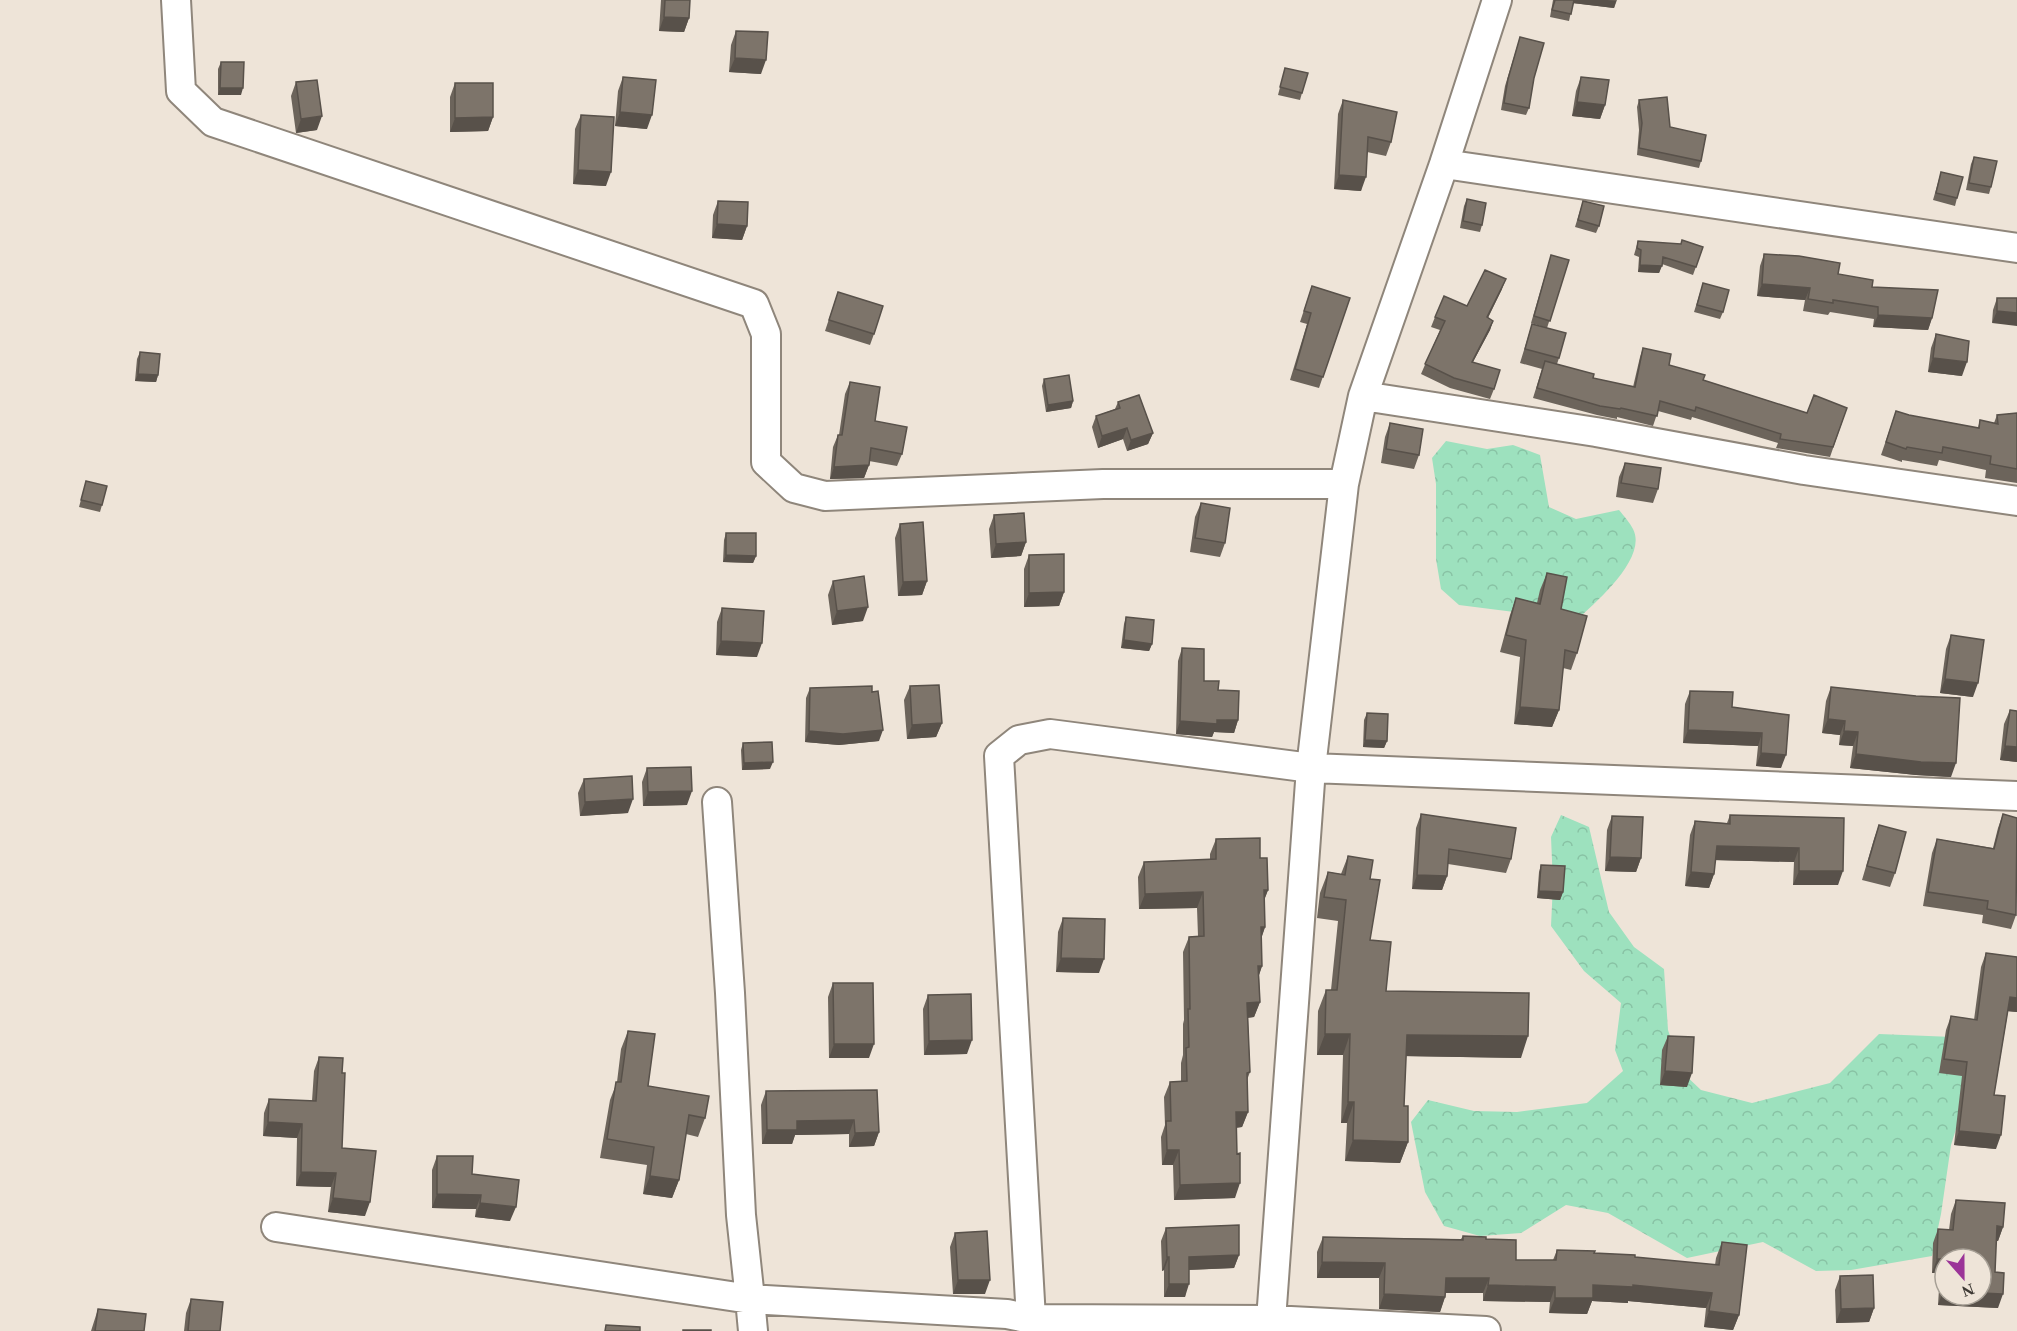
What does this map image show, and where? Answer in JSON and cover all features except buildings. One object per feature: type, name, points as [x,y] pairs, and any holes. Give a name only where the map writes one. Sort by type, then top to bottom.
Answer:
[{"type":"street","points":[[176,0],[181,91],[213,122],[754,304],[766,334],[766,462],[794,488],[825,496],[1103,484],[1344,484]]},
{"type":"street","points":[[1271,1326],[1311,768],[1344,484],[1364,396],[1444,164],[1497,0]]},
{"type":"street","points":[[1444,164],[2017,248]]},
{"type":"street","points":[[1364,396],[1596,432],[1804,470],[2017,501]]},
{"type":"street","points":[[1031,1319],[999,756],[1019,740],[1050,734],[1311,768],[2017,796]]},
{"type":"street","points":[[717,802],[730,993],[741,1215],[753,1331]]},
{"type":"street","points":[[276,1227],[750,1299],[1007,1314],[1031,1319],[1486,1331]]},
{"type":"green space","points":[[1446,441],[1487,449],[1513,445],[1540,455],[1549,507],[1576,519],[1619,510],[1629,522],[1636,540],[1627,566],[1607,591],[1577,620],[1459,605],[1441,589],[1436,559],[1436,484],[1432,458]]},
{"type":"green space","points":[[1561,815],[1589,827],[1609,912],[1634,947],[1664,969],[1668,1030],[1682,1072],[1701,1090],[1752,1103],[1830,1083],[1879,1034],[1953,1037],[1973,1075],[1951,1145],[1932,1256],[1851,1270],[1816,1271],[1763,1242],[1687,1258],[1608,1213],[1566,1205],[1521,1233],[1480,1236],[1444,1226],[1425,1192],[1411,1122],[1428,1100],[1474,1111],[1517,1112],[1587,1103],[1623,1071],[1615,1050],[1621,1003],[1584,971],[1551,926],[1553,884],[1551,837]]}]
